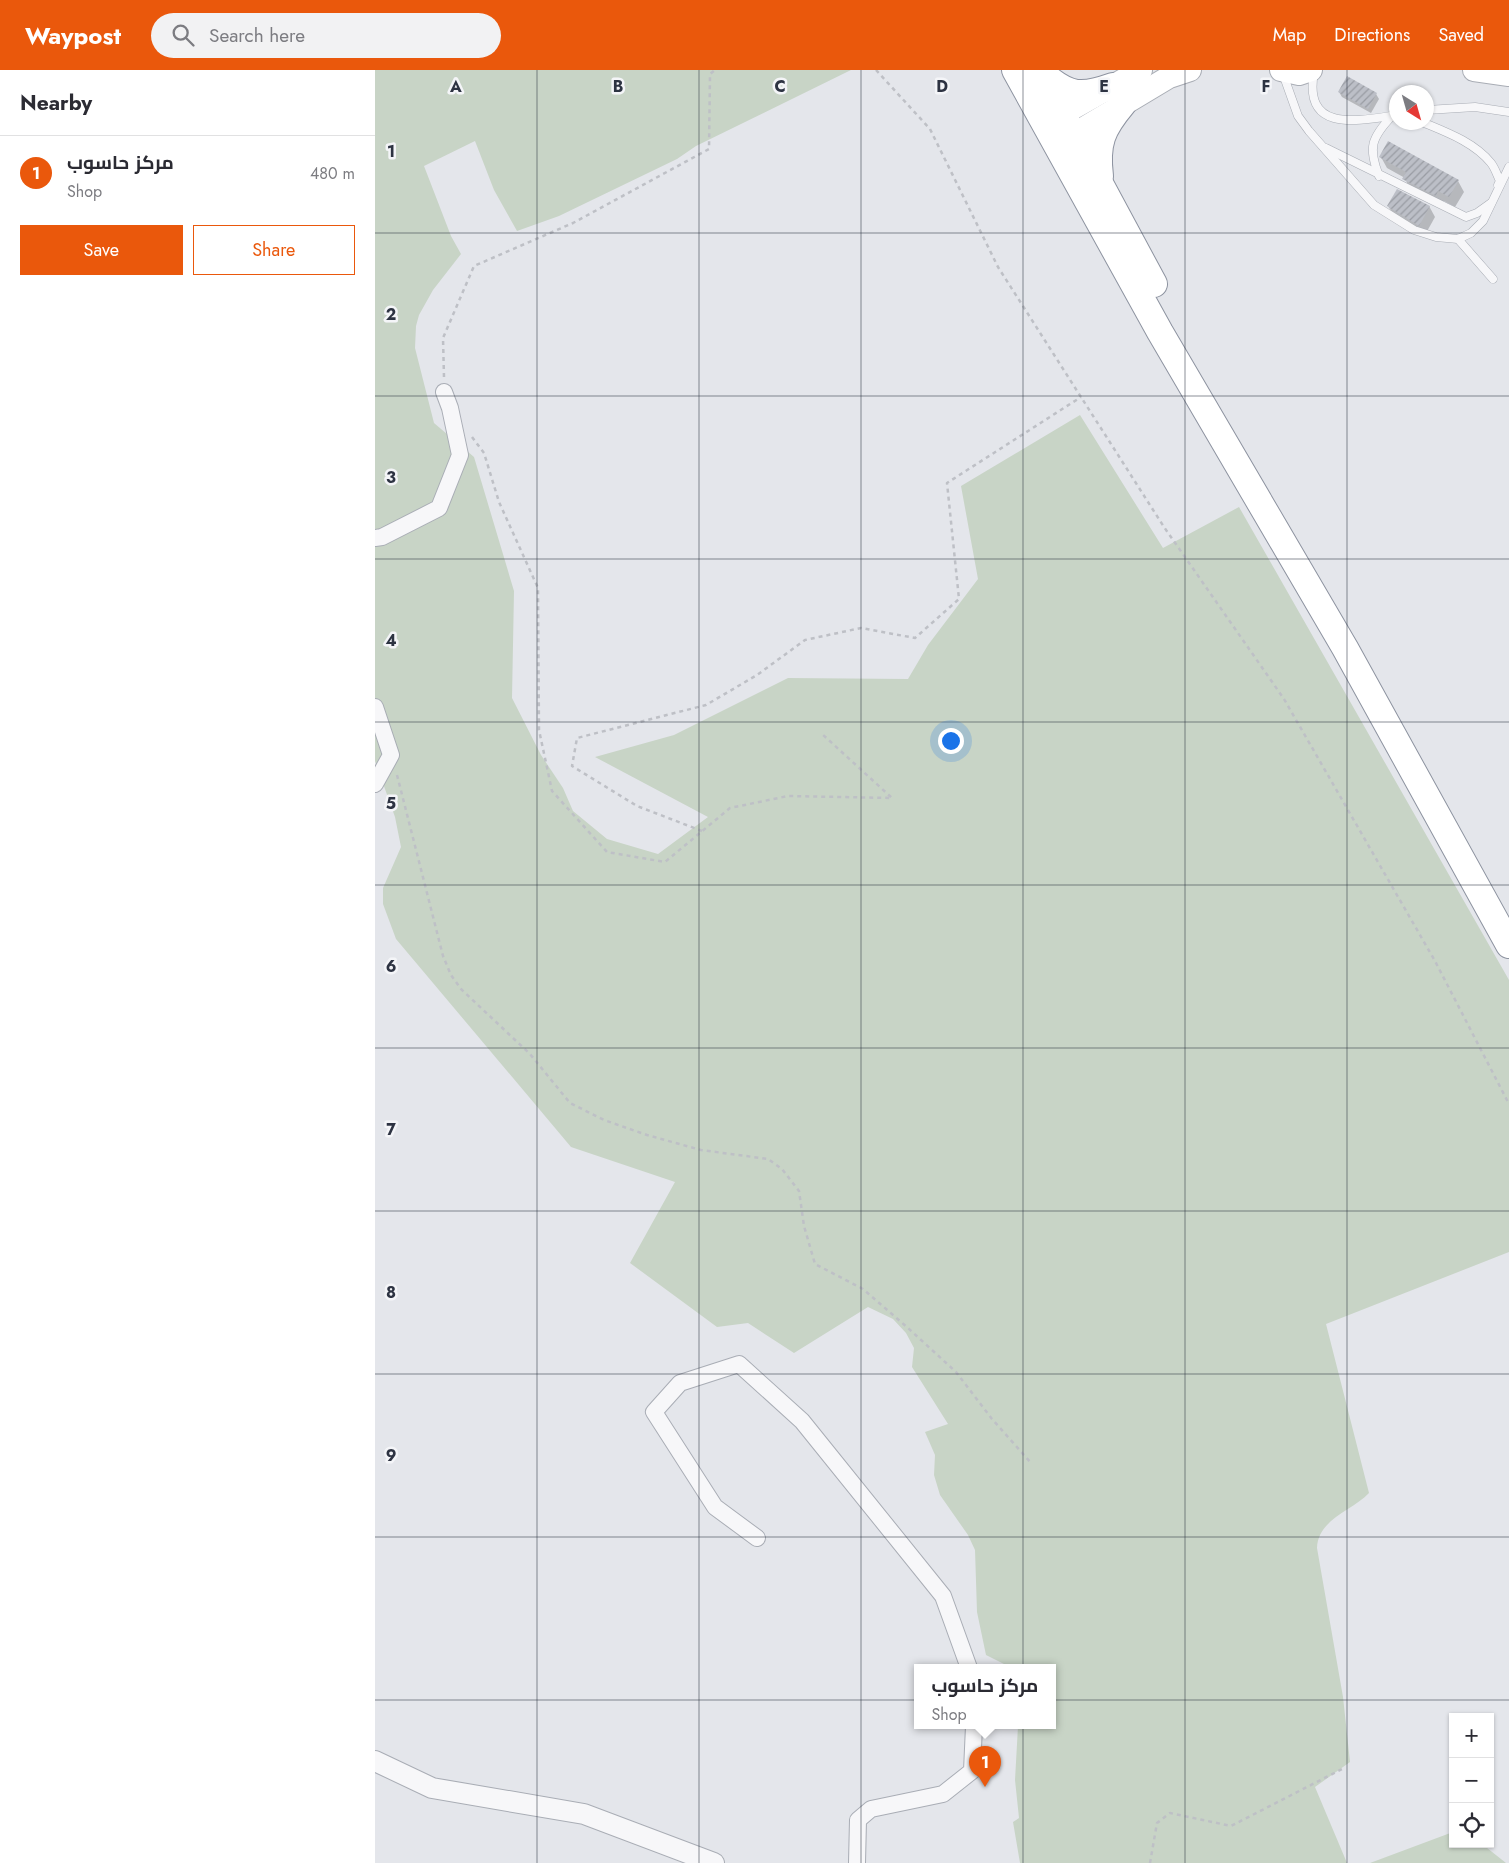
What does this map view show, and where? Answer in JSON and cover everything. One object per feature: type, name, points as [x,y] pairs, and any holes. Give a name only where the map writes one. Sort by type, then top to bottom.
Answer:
[{"type":"highway","points":[[1032,71],[1080,95],[1118,95],[1110,119],[1099,141],[1098,162],[1100,182]]},
{"type":"highway","points":[[1032,71],[1063,128],[1160,332],[1345,648]]},
{"type":"highway","points":[[1063,128],[1100,182],[1345,648],[1509,945]]},
{"type":"main road","points":[[1118,95],[1141,70]]},
{"type":"main road","points":[[1063,128],[1118,95],[1190,70]]},
{"type":"main road","points":[[1281,70],[1299,74],[1311,70]]},
{"type":"main road","points":[[1474,70],[1509,75]]},
{"type":"street","points":[[375,538],[383,537],[439,508],[459,455],[450,408],[444,392]]},
{"type":"street","points":[[375,707],[391,755],[375,784]]},
{"type":"street","points":[[757,1538],[715,1507],[654,1412],[679,1383],[739,1364],[801,1421],[943,1596],[968,1664]]},
{"type":"street","points":[[857,1863],[858,1820],[871,1809],[943,1794],[972,1771],[974,1729]]},
{"type":"street","points":[[375,1761],[432,1788],[584,1814],[714,1863]]},
{"type":"lane","points":[[1281,70],[1298,116],[1321,145],[1374,204],[1414,230],[1436,237],[1458,239],[1471,233],[1483,221],[1509,167]]},
{"type":"lane","points":[[1315,70],[1312,95],[1324,114],[1336,121],[1389,116]]},
{"type":"lane","points":[[1434,110],[1475,107],[1509,112]]},
{"type":"lane","points":[[1379,176],[1371,156],[1380,128],[1389,120]]},
{"type":"lane","points":[[1321,145],[1379,176],[1466,218],[1493,202],[1500,181],[1492,164],[1475,149],[1452,135],[1434,127]]},
{"type":"lane","points":[[1458,239],[1493,279]]},
{"type":"path","points":[[444,392],[443,338],[474,266],[573,223],[709,149],[710,74],[715,70]]},
{"type":"path","points":[[877,70],[931,129],[998,267],[1164,527],[1284,699],[1435,961],[1509,1104]]},
{"type":"path","points":[[702,831],[637,806],[572,766],[577,738],[706,705],[757,675],[805,640],[861,628],[915,638],[959,599],[947,483],[1081,398]]},
{"type":"path","points":[[450,408],[484,453],[499,502],[538,588],[539,730],[553,791],[607,852],[665,862],[729,808],[787,796],[892,798],[821,733]]},
{"type":"path","points":[[391,755],[443,956],[451,975],[461,988],[530,1054],[570,1104],[604,1120],[647,1135],[701,1150],[768,1159],[782,1169],[799,1191],[803,1226],[815,1264],[863,1289],[957,1372],[992,1419],[1032,1464]]},
{"type":"path","points":[[1150,1863],[1157,1823],[1170,1813],[1231,1826],[1344,1768]]},
{"type":"green space","points":[[375,70],[851,70],[696,146],[677,159],[559,216],[517,231],[494,190],[475,141],[424,166],[451,236],[461,254],[433,290],[419,315],[416,326],[415,348],[434,423],[474,457],[514,591],[512,698],[541,755],[563,788],[573,811],[607,839],[658,854],[708,817],[595,757],[674,735],[788,678],[908,679],[928,645],[978,579],[961,486],[1080,415],[1163,548],[1239,507],[1509,980],[1509,1252],[1326,1324],[1369,1493],[1329,1523],[1319,1538],[1317,1548],[1343,1697],[1350,1762],[1315,1787],[1347,1863],[1020,1863],[1013,1822],[1019,1818],[1015,1780],[1018,1729],[1056,1729],[1056,1664],[1004,1664],[986,1655],[977,1612],[975,1550],[968,1535],[940,1495],[934,1475],[935,1455],[925,1432],[948,1424],[912,1367],[914,1348],[906,1333],[893,1319],[868,1307],[794,1353],[748,1323],[717,1327],[630,1263],[675,1182],[571,1147],[396,939],[383,904],[383,888],[401,847],[395,817],[375,761]]},
{"type":"green space","points":[[1449,1833],[1449,1848],[1487,1848],[1506,1863],[1370,1863]]},
{"type":"building","points":[[1347,76],[1377,93],[1368,109],[1338,92]]},
{"type":"building","points":[[1388,141],[1459,180],[1449,197],[1438,191],[1436,196],[1402,179],[1406,172],[1379,157]]},
{"type":"building","points":[[1397,189],[1430,206],[1419,226],[1387,206]]},
{"type":"place","name":"مركز حاسوب","points":[[985,1787]]}]
